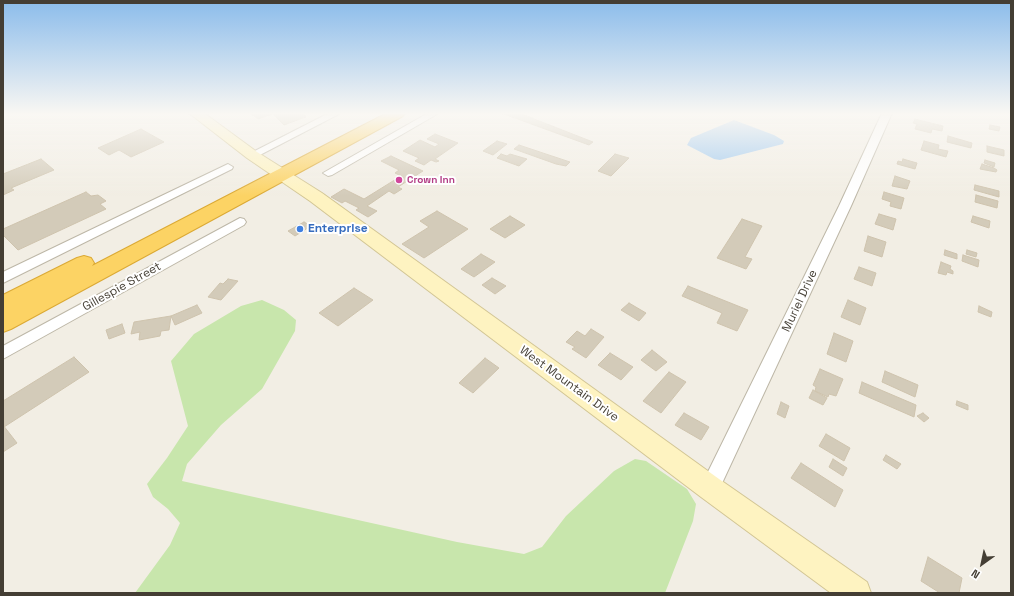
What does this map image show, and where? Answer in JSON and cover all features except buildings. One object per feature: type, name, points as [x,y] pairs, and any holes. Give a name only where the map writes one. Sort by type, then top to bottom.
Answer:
[{"type":"highway","points":[[3,323],[327,141]]},
{"type":"highway","points":[[3,305],[277,170],[340,141]]},
{"type":"street","name":"West Mountain Drive","points":[[233,141],[252,155],[316,196],[710,488],[856,593]]},
{"type":"street","points":[[252,155],[280,141]]},
{"type":"street","points":[[328,172],[384,141]]},
{"type":"street","name":"Muriel Drive","points":[[710,488],[845,206],[874,141]]},
{"type":"street","points":[[3,278],[228,167]]},
{"type":"street","name":"Gillespie Street","points":[[3,353],[240,222]]},
{"type":"green space","points":[[262,300],[284,310],[296,320],[295,331],[262,389],[221,425],[187,464],[182,481],[457,542],[524,554],[542,547],[566,516],[614,471],[635,459],[646,461],[687,489],[696,504],[693,521],[665,593],[135,593],[170,545],[180,523],[168,509],[153,497],[147,484],[167,458],[188,426],[171,361],[194,334],[241,306]]},
{"type":"water","points":[[689,141],[784,141],[783,144],[720,160],[714,159],[687,145]]},
{"type":"place","name":"Crown Inn","points":[[399,180]]},
{"type":"place","name":"Enterprise","points":[[300,229]]}]
